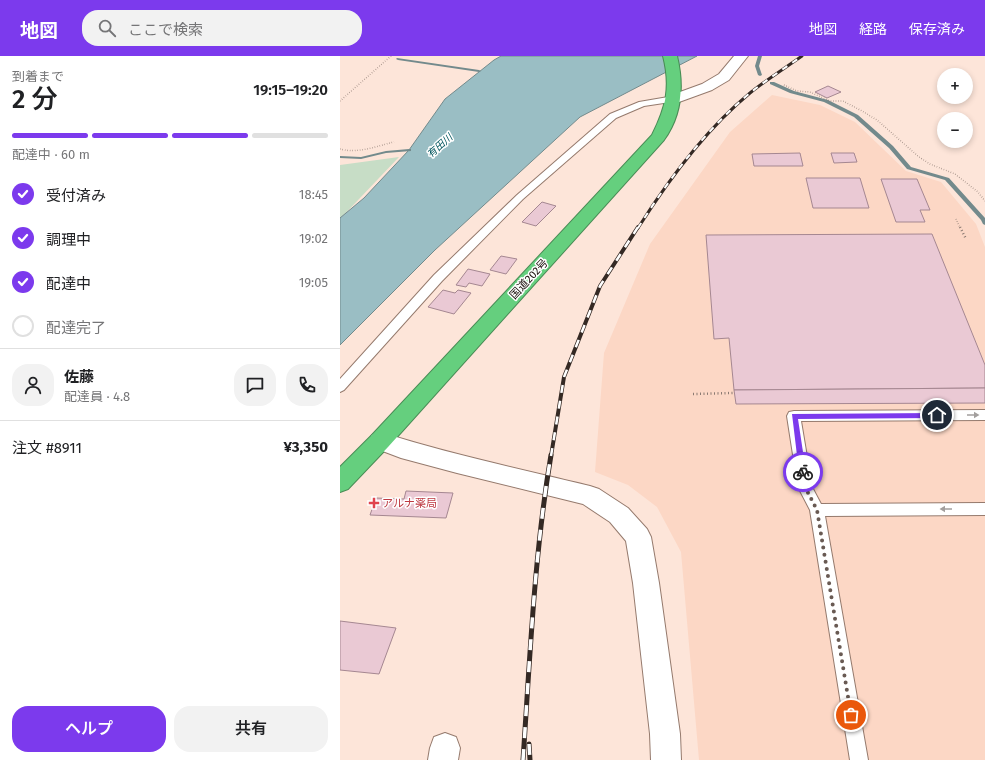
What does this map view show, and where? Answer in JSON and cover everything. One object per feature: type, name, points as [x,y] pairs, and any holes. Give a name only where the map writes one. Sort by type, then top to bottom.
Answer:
[{"type":"highway","name":"国道202号","points":[[340,482],[659,136],[671,114],[674,100],[674,75],[670,56]]},
{"type":"street","points":[[674,100],[707,87],[724,77],[741,56]]},
{"type":"street","points":[[380,440],[401,449],[523,481],[590,496],[619,515],[638,537],[646,583],[665,734],[666,760]]},
{"type":"lane","points":[[340,386],[438,278],[520,197],[613,116],[630,107],[652,101],[674,100]]},
{"type":"lane","points":[[859,760],[817,510],[805,487],[794,416],[985,415]]},
{"type":"lane","points":[[817,510],[985,509]]},
{"type":"path","points":[[340,101],[391,56]]},
{"type":"path","points":[[784,85],[797,91],[810,92],[830,101],[843,102],[862,111],[877,120],[919,157],[930,164],[955,174],[978,192],[985,201]]},
{"type":"path","points":[[340,149],[358,150],[394,142]]},
{"type":"path","points":[[956,219],[966,239]]},
{"type":"path","points":[[693,394],[733,393]]},
{"type":"shaded area","points":[[772,95],[820,105],[855,122],[906,171],[941,182],[976,224],[985,247],[985,760],[699,760],[681,552],[657,507],[628,485],[595,472],[604,353],[650,244],[730,132]]},
{"type":"green space","points":[[399,157],[340,219],[340,165]]},
{"type":"water","name":"有田川","points":[[501,56],[697,56],[580,117],[435,250],[340,345],[340,218],[364,198],[409,150],[445,99]]},
{"type":"building","points":[[828,86],[841,92],[827,98],[815,92]]},
{"type":"building","points":[[800,153],[803,166],[754,166],[752,154]]},
{"type":"building","points":[[831,153],[854,153],[857,162],[834,163]]},
{"type":"building","points":[[806,178],[860,178],[869,208],[813,208]]},
{"type":"building","points":[[881,179],[917,179],[930,210],[920,210],[925,222],[896,222]]},
{"type":"building","points":[[542,202],[556,206],[536,226],[522,222]]},
{"type":"building","points":[[932,234],[985,365],[985,388],[734,390],[729,338],[714,339],[706,235]]},
{"type":"building","points":[[501,256],[517,259],[506,274],[490,270]]},
{"type":"building","points":[[468,269],[490,274],[482,286],[469,283],[466,287],[456,285]]},
{"type":"building","points":[[443,290],[455,293],[458,290],[471,293],[454,314],[428,307]]},
{"type":"building","points":[[985,388],[985,403],[736,404],[734,390]]},
{"type":"building","points":[[406,491],[453,493],[446,518],[370,515],[376,498],[404,499]]},
{"type":"building","points":[[340,621],[396,628],[379,674],[340,670]]},
{"type":"waterway","points":[[760,56],[757,66],[760,75]]},
{"type":"waterway","points":[[398,59],[479,71]]},
{"type":"waterway","points":[[772,83],[792,92],[826,101],[856,116],[891,147],[909,168],[947,179],[985,223]]},
{"type":"waterway","points":[[340,157],[361,158],[386,152],[409,150]]},
{"type":"railway","points":[[638,228],[662,191],[689,156],[718,123],[750,93],[802,56]]},
{"type":"railway","points":[[551,456],[564,377],[600,286],[638,227]]},
{"type":"railway","points":[[523,760],[530,645],[540,531],[551,455]]},
{"type":"railway","points":[[529,744],[530,760]]},
{"type":"way so far","points":[[803,472],[805,487],[817,510],[851,715]]},
{"type":"place","name":"アルナ薬局","points":[[374,503]]},
{"type":"route","points":[[803,472],[794,416],[937,415]]}]
